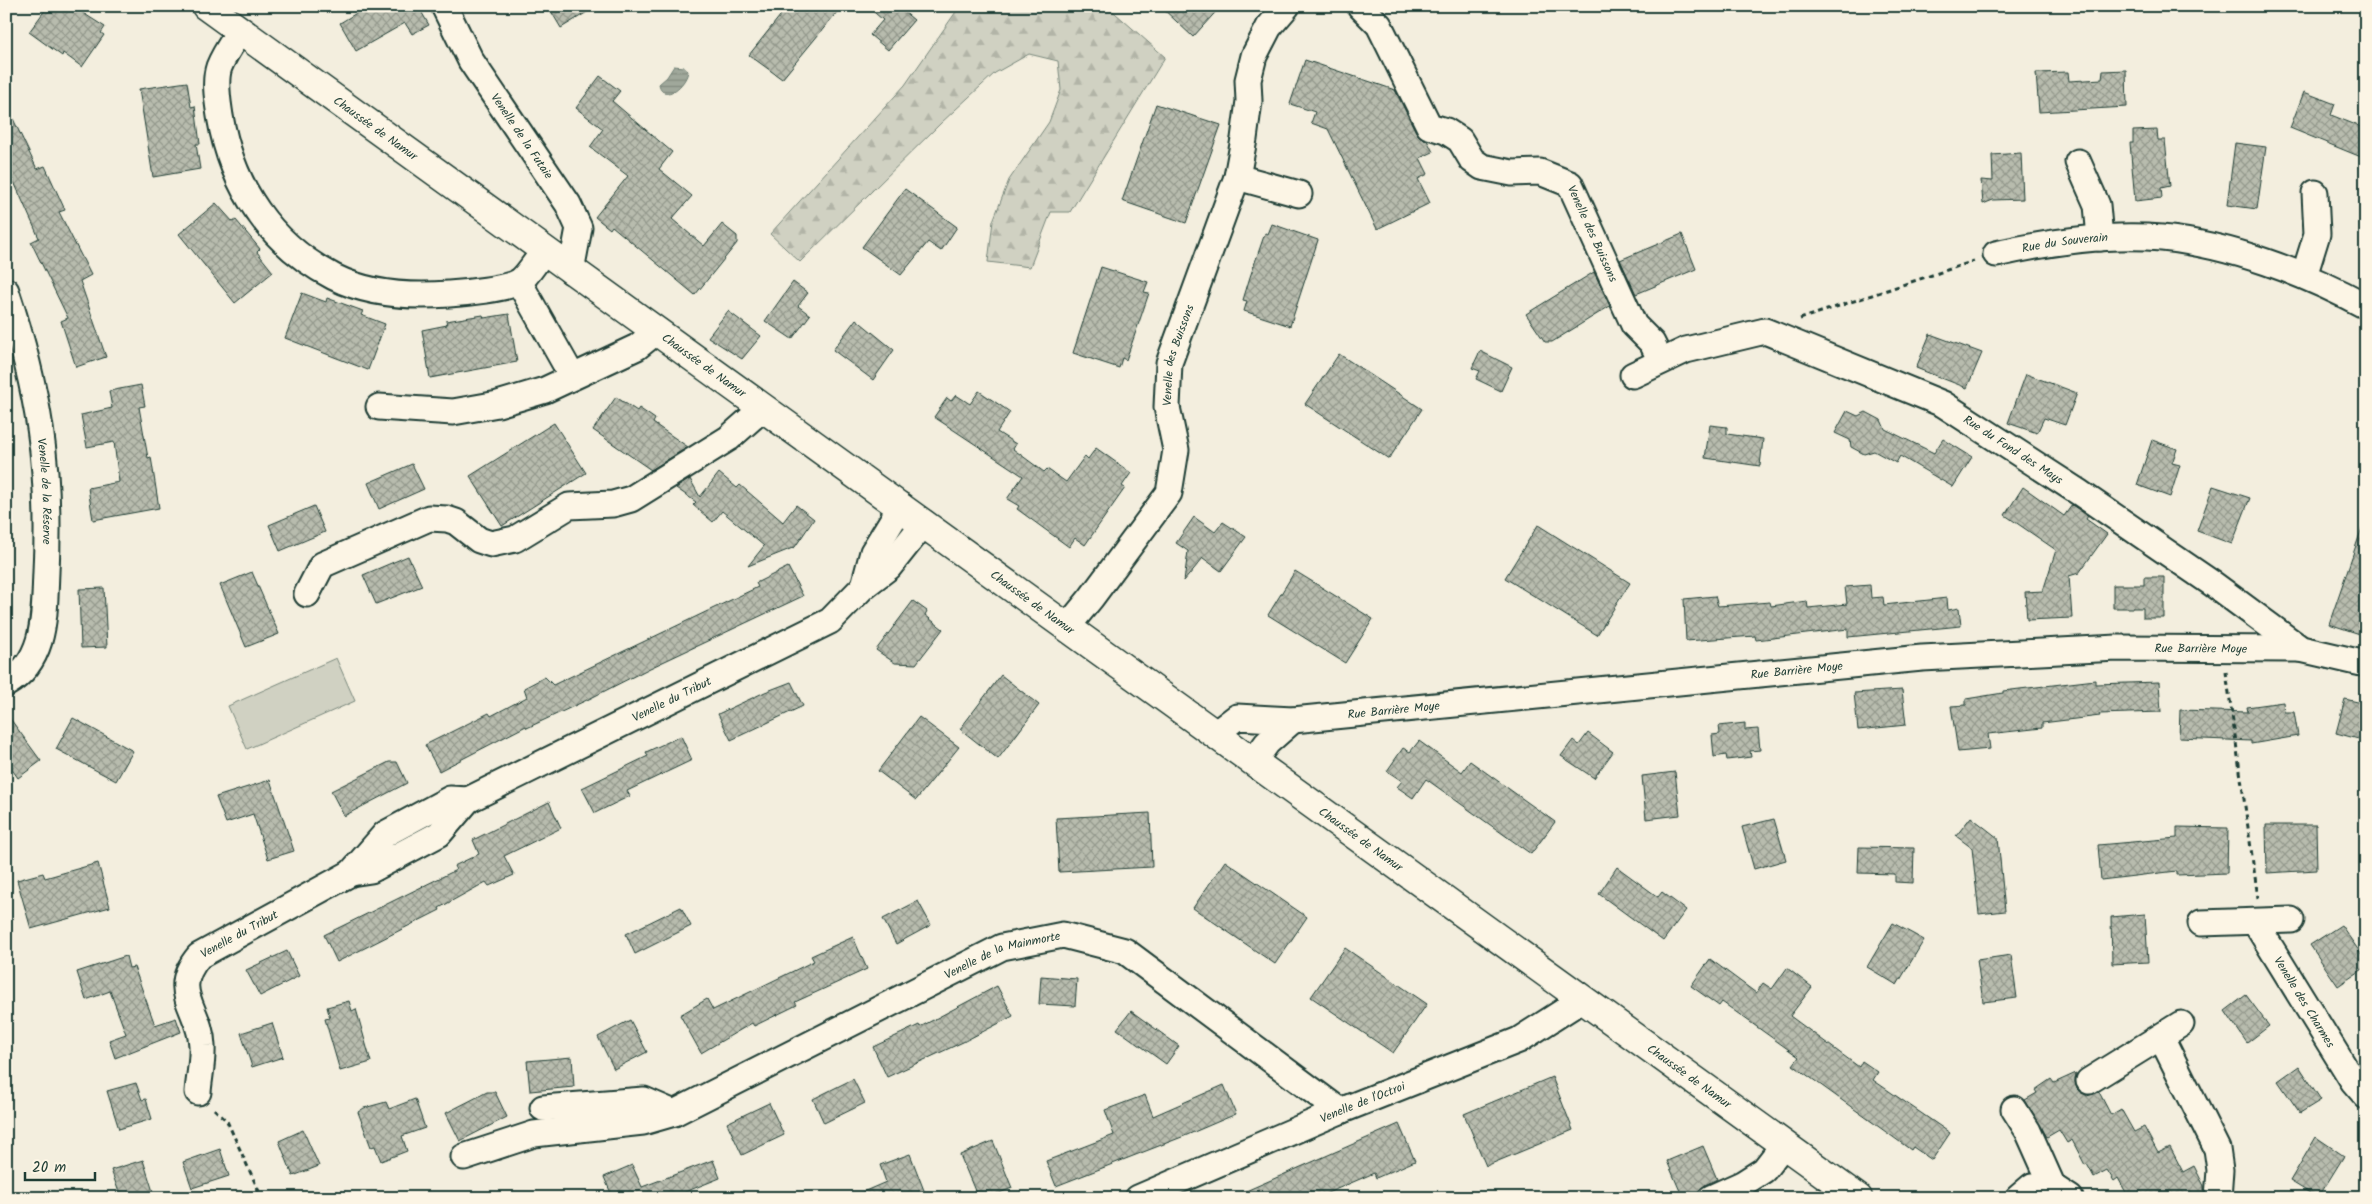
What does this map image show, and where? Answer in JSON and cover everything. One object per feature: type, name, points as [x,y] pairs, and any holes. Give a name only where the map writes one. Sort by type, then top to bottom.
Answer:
[{"type":"main road","name":"Chaussée de Namur","points":[[206,6],[544,252],[658,331],[762,409],[1068,626],[1253,762],[1858,1198]]},
{"type":"street","name":"Venelle de la Futaie","points":[[444,6],[471,61],[568,204],[579,228],[571,271]]},
{"type":"street","name":"Venelle des Buissons","points":[[1068,626],[1169,493],[1176,450],[1167,407],[1169,363],[1237,177],[1249,101],[1248,80],[1254,56],[1269,26],[1287,6]]},
{"type":"street","name":"Venelle des Buissons","points":[[1360,6],[1379,25],[1429,126],[1446,131],[1460,140],[1466,152],[1482,167],[1512,173],[1540,172],[1570,184],[1634,325],[1652,343],[1661,361]]},
{"type":"street","points":[[240,32],[226,52],[218,69],[218,100],[223,133],[234,172],[247,196],[288,246],[310,263],[335,277],[361,287],[386,293],[427,296],[476,292],[519,282],[544,252]]},
{"type":"street","points":[[2078,162],[2097,205],[2100,238]]},
{"type":"street","points":[[1237,177],[1299,194]]},
{"type":"street","points":[[2304,276],[2317,234],[2316,193]]},
{"type":"street","name":"Rue du Souverain","points":[[1996,254],[2027,247],[2100,238],[2160,238],[2209,246],[2304,276],[2366,306]]},
{"type":"street","points":[[519,282],[572,376]]},
{"type":"street","name":"Venelle de la Réserve","points":[[6,291],[20,332],[36,396],[46,475],[48,520],[43,628],[37,650],[29,664],[17,678],[6,684]]},
{"type":"street","points":[[379,407],[453,412],[498,404],[545,390],[636,347],[658,331]]},
{"type":"street","points":[[1633,375],[1686,350],[1765,331]]},
{"type":"street","name":"Rue du Fond des Mays","points":[[1765,331],[1943,404],[2096,504],[2213,584],[2301,649],[2366,664]]},
{"type":"street","points":[[306,594],[322,565],[429,518],[447,519],[456,522],[479,540],[496,543],[515,539],[569,506],[613,504],[630,499],[730,438],[762,409]]},
{"type":"street","name":"Venelle du Tribut","points":[[864,586],[873,552],[901,506]]},
{"type":"street","name":"Venelle du Tribut","points":[[198,1092],[202,1045],[184,983],[188,969],[199,956],[351,873],[386,834],[450,799],[468,800],[830,621],[864,586],[889,567],[924,523]]},
{"type":"street","name":"Rue Barrière Moye","points":[[1215,734],[1237,717],[1293,720],[1922,658],[2117,648],[2301,649]]},
{"type":"street","points":[[1253,762],[1267,743],[1293,720]]},
{"type":"street","points":[[2201,923],[2291,920]]},
{"type":"street","name":"Venelle des Charmes","points":[[2258,921],[2362,1085]]},
{"type":"street","name":"Venelle de la Mainmorte","points":[[464,1158],[534,1134],[643,1122],[674,1113],[1002,947],[1063,935],[1125,952],[1340,1111]]},
{"type":"street","name":"Venelle de l'Octroi","points":[[1138,1198],[1340,1111],[1519,1040],[1582,999]]},
{"type":"street","points":[[2089,1081],[2171,1030],[2217,1149],[2220,1170],[2218,1198]]},
{"type":"street","points":[[543,1108],[644,1100],[674,1113]]},
{"type":"street","points":[[2014,1109],[2028,1130],[2061,1192]]},
{"type":"street","points":[[1712,1198],[1742,1184],[1764,1170],[1784,1144]]},
{"type":"street","points":[[2018,1198],[2032,1186],[2061,1192]]},
{"type":"path","points":[[1765,331],[1996,254]]},
{"type":"path","points":[[2222,649],[2258,921]]},
{"type":"path","points":[[198,1092],[228,1121],[262,1198]]},
{"type":"green space","points":[[960,6],[1107,6],[1165,57],[1070,212],[1051,212],[1030,267],[988,262],[993,221],[1009,180],[1049,122],[1061,90],[1058,61],[1029,54],[995,73],[941,123],[800,262],[770,234],[905,85]]},
{"type":"green space","points":[[336,658],[355,701],[247,749],[228,706]]},
{"type":"shaded area","points":[[674,66],[684,67],[688,71],[687,76],[680,86],[670,93],[666,93],[659,84],[667,77]]},
{"type":"building","points":[[48,6],[72,6],[105,27],[101,33],[104,35],[82,67],[63,53],[62,56],[29,32]]},
{"type":"building","points":[[368,6],[430,6],[430,8],[422,13],[429,25],[412,34],[405,23],[356,51],[340,23]]},
{"type":"building","points":[[548,6],[597,6],[561,28]]},
{"type":"building","points":[[788,6],[842,6],[782,79],[749,55]]},
{"type":"building","points":[[867,6],[897,6],[914,20],[888,50],[870,35],[883,20]]},
{"type":"building","points":[[1160,6],[1221,6],[1193,37]]},
{"type":"building","points":[[1305,60],[1395,90],[1416,132],[1427,140],[1433,152],[1420,158],[1428,174],[1418,179],[1430,203],[1377,229],[1328,129],[1311,123],[1315,112],[1290,104]]},
{"type":"building","points":[[2126,70],[2127,107],[2039,112],[2036,73],[2068,72],[2069,81],[2102,79],[2103,71]]},
{"type":"building","points":[[600,76],[620,91],[612,101],[672,152],[659,169],[692,196],[672,219],[704,246],[722,224],[737,236],[737,243],[695,295],[612,226],[610,229],[595,217],[628,176],[590,147],[603,129],[576,108]]},
{"type":"building","points":[[187,82],[191,107],[195,106],[200,144],[196,144],[200,169],[153,177],[139,89]]},
{"type":"building","points":[[2304,92],[2335,104],[2331,115],[2366,129],[2366,159],[2290,128]]},
{"type":"building","points":[[6,104],[37,169],[45,166],[65,210],[59,212],[91,275],[80,281],[106,357],[76,367],[61,321],[68,318],[31,242],[39,238],[6,164]]},
{"type":"building","points":[[1156,104],[1221,125],[1186,223],[1122,201]]},
{"type":"building","points":[[2157,130],[2158,140],[2165,140],[2170,186],[2161,188],[2162,198],[2135,201],[2130,143],[2133,143],[2133,131]]},
{"type":"building","points":[[2235,143],[2266,147],[2257,209],[2227,205]]},
{"type":"building","points":[[2021,153],[2023,199],[1993,200],[1983,204],[1981,180],[1993,181],[1992,155]]},
{"type":"building","points":[[905,189],[957,227],[941,251],[928,242],[901,275],[862,247]]},
{"type":"building","points":[[216,203],[233,222],[236,220],[260,249],[257,252],[273,272],[235,303],[179,234]]},
{"type":"building","points":[[1272,224],[1318,240],[1290,326],[1244,311],[1247,301],[1243,300],[1250,277],[1265,233],[1268,234]]},
{"type":"building","points":[[1682,234],[1696,269],[1636,294],[1620,260]]},
{"type":"building","points":[[1101,267],[1148,282],[1144,292],[1149,293],[1126,360],[1122,358],[1119,368],[1073,353]]},
{"type":"building","points":[[1594,272],[1610,306],[1552,342],[1545,342],[1526,314]]},
{"type":"building","points":[[793,282],[808,293],[798,306],[810,315],[792,339],[765,321]]},
{"type":"building","points":[[302,293],[326,302],[327,298],[363,311],[361,315],[385,324],[368,370],[285,338]]},
{"type":"building","points":[[728,311],[761,336],[742,359],[708,337]]},
{"type":"building","points":[[509,314],[517,362],[430,378],[422,330],[447,325],[446,321],[483,315],[484,318]]},
{"type":"building","points":[[856,319],[894,350],[873,380],[833,350]]},
{"type":"building","points":[[1930,334],[1982,353],[1967,388],[1916,368]]},
{"type":"building","points":[[1480,351],[1512,367],[1501,391],[1476,379],[1480,371],[1472,368]]},
{"type":"building","points":[[1339,354],[1422,409],[1389,459],[1305,404]]},
{"type":"building","points":[[2026,374],[2077,393],[2065,425],[2044,418],[2037,433],[2008,423]]},
{"type":"building","points":[[141,385],[145,406],[139,407],[148,458],[151,457],[159,508],[93,520],[88,488],[119,482],[114,442],[87,447],[81,415],[112,408],[109,391]]},
{"type":"building","points":[[979,391],[1010,412],[997,432],[1016,444],[1013,449],[1044,472],[1047,469],[1066,482],[1085,456],[1088,459],[1096,448],[1131,473],[1122,486],[1125,488],[1085,545],[1075,538],[1069,547],[1017,509],[1019,506],[1007,499],[1023,476],[934,417],[947,398],[951,401],[956,395],[970,404]]},
{"type":"building","points":[[616,397],[637,411],[639,408],[655,419],[653,423],[688,447],[651,470],[593,430]]},
{"type":"building","points":[[1847,411],[1858,416],[1866,412],[1881,420],[1885,429],[1934,453],[1943,439],[1972,457],[1953,487],[1900,456],[1896,463],[1874,451],[1864,454],[1851,447],[1850,440],[1835,433]]},
{"type":"building","points":[[554,423],[586,473],[502,526],[470,476]]},
{"type":"building","points":[[1710,425],[1727,427],[1727,434],[1763,439],[1760,466],[1705,458]]},
{"type":"building","points":[[2152,440],[2177,449],[2172,463],[2180,465],[2170,497],[2137,485]]},
{"type":"building","points":[[412,464],[424,489],[379,509],[368,483]]},
{"type":"building","points":[[719,473],[737,488],[740,485],[783,522],[796,505],[814,519],[795,547],[748,566],[764,546],[722,511],[713,522],[693,505],[696,502],[676,488],[690,479],[700,497]]},
{"type":"building","points":[[2213,486],[2250,498],[2232,544],[2197,531]]},
{"type":"building","points":[[2023,487],[2064,516],[2072,505],[2088,516],[2086,519],[2107,534],[2079,573],[2069,576],[2072,618],[2027,620],[2025,592],[2043,591],[2056,550],[2005,515]]},
{"type":"building","points":[[314,506],[325,532],[280,551],[269,525]]},
{"type":"building","points":[[1194,517],[1215,532],[1223,522],[1246,537],[1221,571],[1203,558],[1184,581],[1188,551],[1176,543]]},
{"type":"building","points":[[1538,525],[1630,583],[1597,635],[1505,578]]},
{"type":"building","points":[[2363,525],[2366,526],[2366,636],[2329,624]]},
{"type":"building","points":[[408,556],[422,586],[376,604],[363,575]]},
{"type":"building","points":[[788,567],[803,596],[589,699],[527,728],[526,726],[439,771],[425,745],[489,713],[491,716],[527,697],[524,688],[545,677],[553,685],[758,587],[756,583]]},
{"type":"building","points":[[1295,571],[1373,619],[1345,663],[1268,615]]},
{"type":"building","points":[[252,572],[279,634],[246,647],[220,585]]},
{"type":"building","points":[[2144,577],[2164,577],[2164,618],[2143,618],[2143,608],[2113,608],[2113,585],[2144,585]]},
{"type":"building","points":[[1870,585],[1871,598],[1883,597],[1884,605],[1947,598],[1948,610],[1959,608],[1961,626],[1848,637],[1848,629],[1756,640],[1755,636],[1686,641],[1684,599],[1715,596],[1718,606],[1770,602],[1771,606],[1807,601],[1808,608],[1847,604],[1845,587]]},
{"type":"building","points":[[104,588],[107,647],[81,648],[79,589]]},
{"type":"building","points":[[913,601],[927,611],[925,615],[943,629],[916,664],[895,663],[876,650]]},
{"type":"building","points":[[1001,675],[1039,705],[998,759],[960,729]]},
{"type":"building","points":[[2095,680],[2095,684],[2159,682],[2161,712],[2099,714],[2100,716],[2042,723],[2042,728],[1988,734],[1990,749],[1958,752],[1951,706],[1966,705],[1966,699],[2003,693],[2003,691]]},
{"type":"building","points":[[791,682],[803,706],[731,740],[718,714]]},
{"type":"building","points":[[1902,690],[1906,725],[1858,730],[1854,693]]},
{"type":"building","points":[[2345,699],[2366,704],[2366,741],[2336,733]]},
{"type":"building","points":[[2283,702],[2284,712],[2294,712],[2298,736],[2251,744],[2251,741],[2179,738],[2180,710],[2248,712],[2247,707]]},
{"type":"building","points":[[6,713],[41,761],[18,778],[6,761]]},
{"type":"building","points":[[919,717],[959,747],[916,800],[878,771]]},
{"type":"building","points":[[73,718],[133,751],[116,781],[56,749]]},
{"type":"building","points":[[1745,723],[1745,730],[1758,729],[1760,750],[1750,751],[1751,757],[1727,760],[1726,755],[1714,757],[1712,735],[1720,734],[1719,726]]},
{"type":"building","points":[[1588,733],[1613,752],[1594,778],[1561,756],[1573,740],[1579,745]]},
{"type":"building","points":[[681,736],[692,760],[627,791],[630,796],[595,813],[582,788],[648,756],[646,752]]},
{"type":"building","points":[[1419,741],[1462,772],[1470,761],[1555,822],[1531,854],[1426,779],[1413,798],[1397,787],[1402,781],[1387,771],[1403,748],[1410,752]]},
{"type":"building","points":[[389,762],[397,762],[407,783],[344,816],[331,791]]},
{"type":"building","points":[[1675,772],[1680,815],[1646,819],[1642,776]]},
{"type":"building","points":[[270,780],[294,851],[268,859],[253,814],[226,823],[216,797]]},
{"type":"building","points":[[549,802],[561,828],[504,856],[514,875],[489,886],[486,882],[439,908],[440,910],[337,962],[324,935],[456,870],[454,866],[479,854],[473,840]]},
{"type":"building","points":[[1150,813],[1152,867],[1059,872],[1056,818]]},
{"type":"building","points":[[1971,817],[1998,838],[2005,911],[1979,914],[1972,848],[1956,836]]},
{"type":"building","points":[[1774,819],[1786,860],[1754,869],[1742,827]]},
{"type":"building","points":[[2266,825],[2316,825],[2317,870],[2267,873]]},
{"type":"building","points":[[2177,827],[2228,828],[2227,873],[2177,875],[2177,871],[2101,880],[2098,845],[2177,838]]},
{"type":"building","points":[[1859,847],[1914,848],[1913,883],[1895,882],[1895,874],[1858,873]]},
{"type":"building","points":[[1225,861],[1307,917],[1275,964],[1193,908]]},
{"type":"building","points":[[98,863],[110,907],[31,929],[17,880],[43,873],[45,878]]},
{"type":"building","points":[[1617,867],[1658,897],[1662,892],[1686,910],[1663,941],[1599,894]]},
{"type":"building","points":[[918,901],[931,925],[896,944],[883,919]]},
{"type":"building","points":[[681,907],[691,926],[635,954],[626,934]]},
{"type":"building","points":[[2145,914],[2148,962],[2112,964],[2111,917]]},
{"type":"building","points":[[1893,923],[1924,940],[1897,985],[1867,967]]},
{"type":"building","points":[[2341,925],[2366,961],[2366,967],[2338,986],[2310,945]]},
{"type":"building","points":[[853,937],[867,969],[795,1002],[797,1005],[754,1026],[752,1023],[701,1053],[680,1015],[707,999],[713,1010],[814,961],[811,956]]},
{"type":"building","points":[[1345,948],[1427,1004],[1393,1053],[1311,997]]},
{"type":"building","points":[[287,951],[299,976],[260,996],[246,970]]},
{"type":"building","points":[[2011,955],[2017,998],[1983,1002],[1977,960]]},
{"type":"building","points":[[126,956],[129,968],[134,967],[155,1025],[176,1018],[181,1032],[115,1058],[109,1040],[126,1034],[110,991],[86,1000],[77,972]]},
{"type":"building","points":[[1710,959],[1756,993],[1763,983],[1772,989],[1787,968],[1812,987],[1790,1016],[1859,1067],[1862,1061],[1878,1072],[1873,1080],[1950,1133],[1932,1160],[1913,1147],[1911,1150],[1793,1065],[1799,1057],[1722,1002],[1719,1006],[1691,986]]},
{"type":"building","points":[[1041,976],[1077,979],[1075,1006],[1039,1004]]},
{"type":"building","points":[[997,986],[1013,1016],[963,1042],[887,1077],[873,1047],[919,1025],[920,1027]]},
{"type":"building","points":[[2246,995],[2269,1026],[2247,1043],[2225,1011]]},
{"type":"building","points":[[349,1001],[352,1011],[356,1009],[371,1062],[340,1071],[325,1019],[330,1018],[327,1007]]},
{"type":"building","points":[[1131,1011],[1179,1046],[1166,1064],[1117,1029]]},
{"type":"building","points":[[630,1020],[647,1052],[614,1069],[598,1037]]},
{"type":"building","points":[[272,1023],[283,1057],[252,1067],[241,1033]]},
{"type":"building","points":[[572,1057],[574,1087],[530,1091],[527,1061]]},
{"type":"building","points":[[2299,1066],[2321,1100],[2300,1113],[2278,1081]]},
{"type":"building","points":[[2076,1073],[2075,1082],[2077,1089],[2087,1096],[2099,1092],[2111,1115],[2121,1109],[2134,1132],[2144,1127],[2158,1153],[2170,1147],[2183,1172],[2194,1166],[2204,1186],[2204,1194],[2198,1198],[2129,1198],[2118,1178],[2114,1181],[2107,1170],[2094,1177],[2087,1164],[2085,1165],[2072,1140],[2067,1143],[2059,1130],[2047,1137],[2025,1100],[2037,1093],[2035,1090],[2051,1079],[2054,1083]]},
{"type":"building","points":[[1552,1077],[1573,1130],[1486,1166],[1464,1114]]},
{"type":"building","points":[[853,1079],[865,1103],[824,1123],[813,1099]]},
{"type":"building","points":[[136,1083],[142,1100],[146,1099],[152,1119],[119,1129],[107,1091]]},
{"type":"building","points":[[1224,1085],[1236,1114],[1056,1186],[1046,1161],[1114,1135],[1105,1110],[1145,1095],[1153,1116]]},
{"type":"building","points":[[487,1092],[495,1092],[507,1117],[460,1141],[446,1113]]},
{"type":"building","points":[[415,1099],[425,1128],[402,1136],[407,1151],[381,1161],[375,1146],[371,1147],[358,1112],[364,1108],[386,1102],[389,1109]]},
{"type":"building","points":[[769,1103],[784,1135],[742,1155],[727,1123]]},
{"type":"building","points":[[1399,1124],[1415,1161],[1376,1178],[1374,1173],[1316,1198],[1230,1198]]},
{"type":"building","points":[[303,1130],[319,1166],[293,1176],[279,1141]]},
{"type":"building","points":[[2316,1137],[2344,1156],[2318,1198],[2290,1181]]},
{"type":"building","points":[[993,1141],[1012,1188],[987,1198],[978,1198],[960,1155]]},
{"type":"building","points":[[1703,1146],[1717,1179],[1705,1185],[1697,1196],[1683,1198],[1667,1161]]},
{"type":"building","points":[[220,1149],[229,1176],[192,1188],[183,1162]]},
{"type":"building","points":[[910,1154],[925,1193],[912,1198],[849,1198],[886,1182],[880,1165]]},
{"type":"building","points":[[143,1160],[155,1198],[121,1198],[111,1170]]},
{"type":"building","points":[[713,1160],[720,1178],[670,1198],[613,1198],[604,1177],[632,1165],[642,1187]]}]
